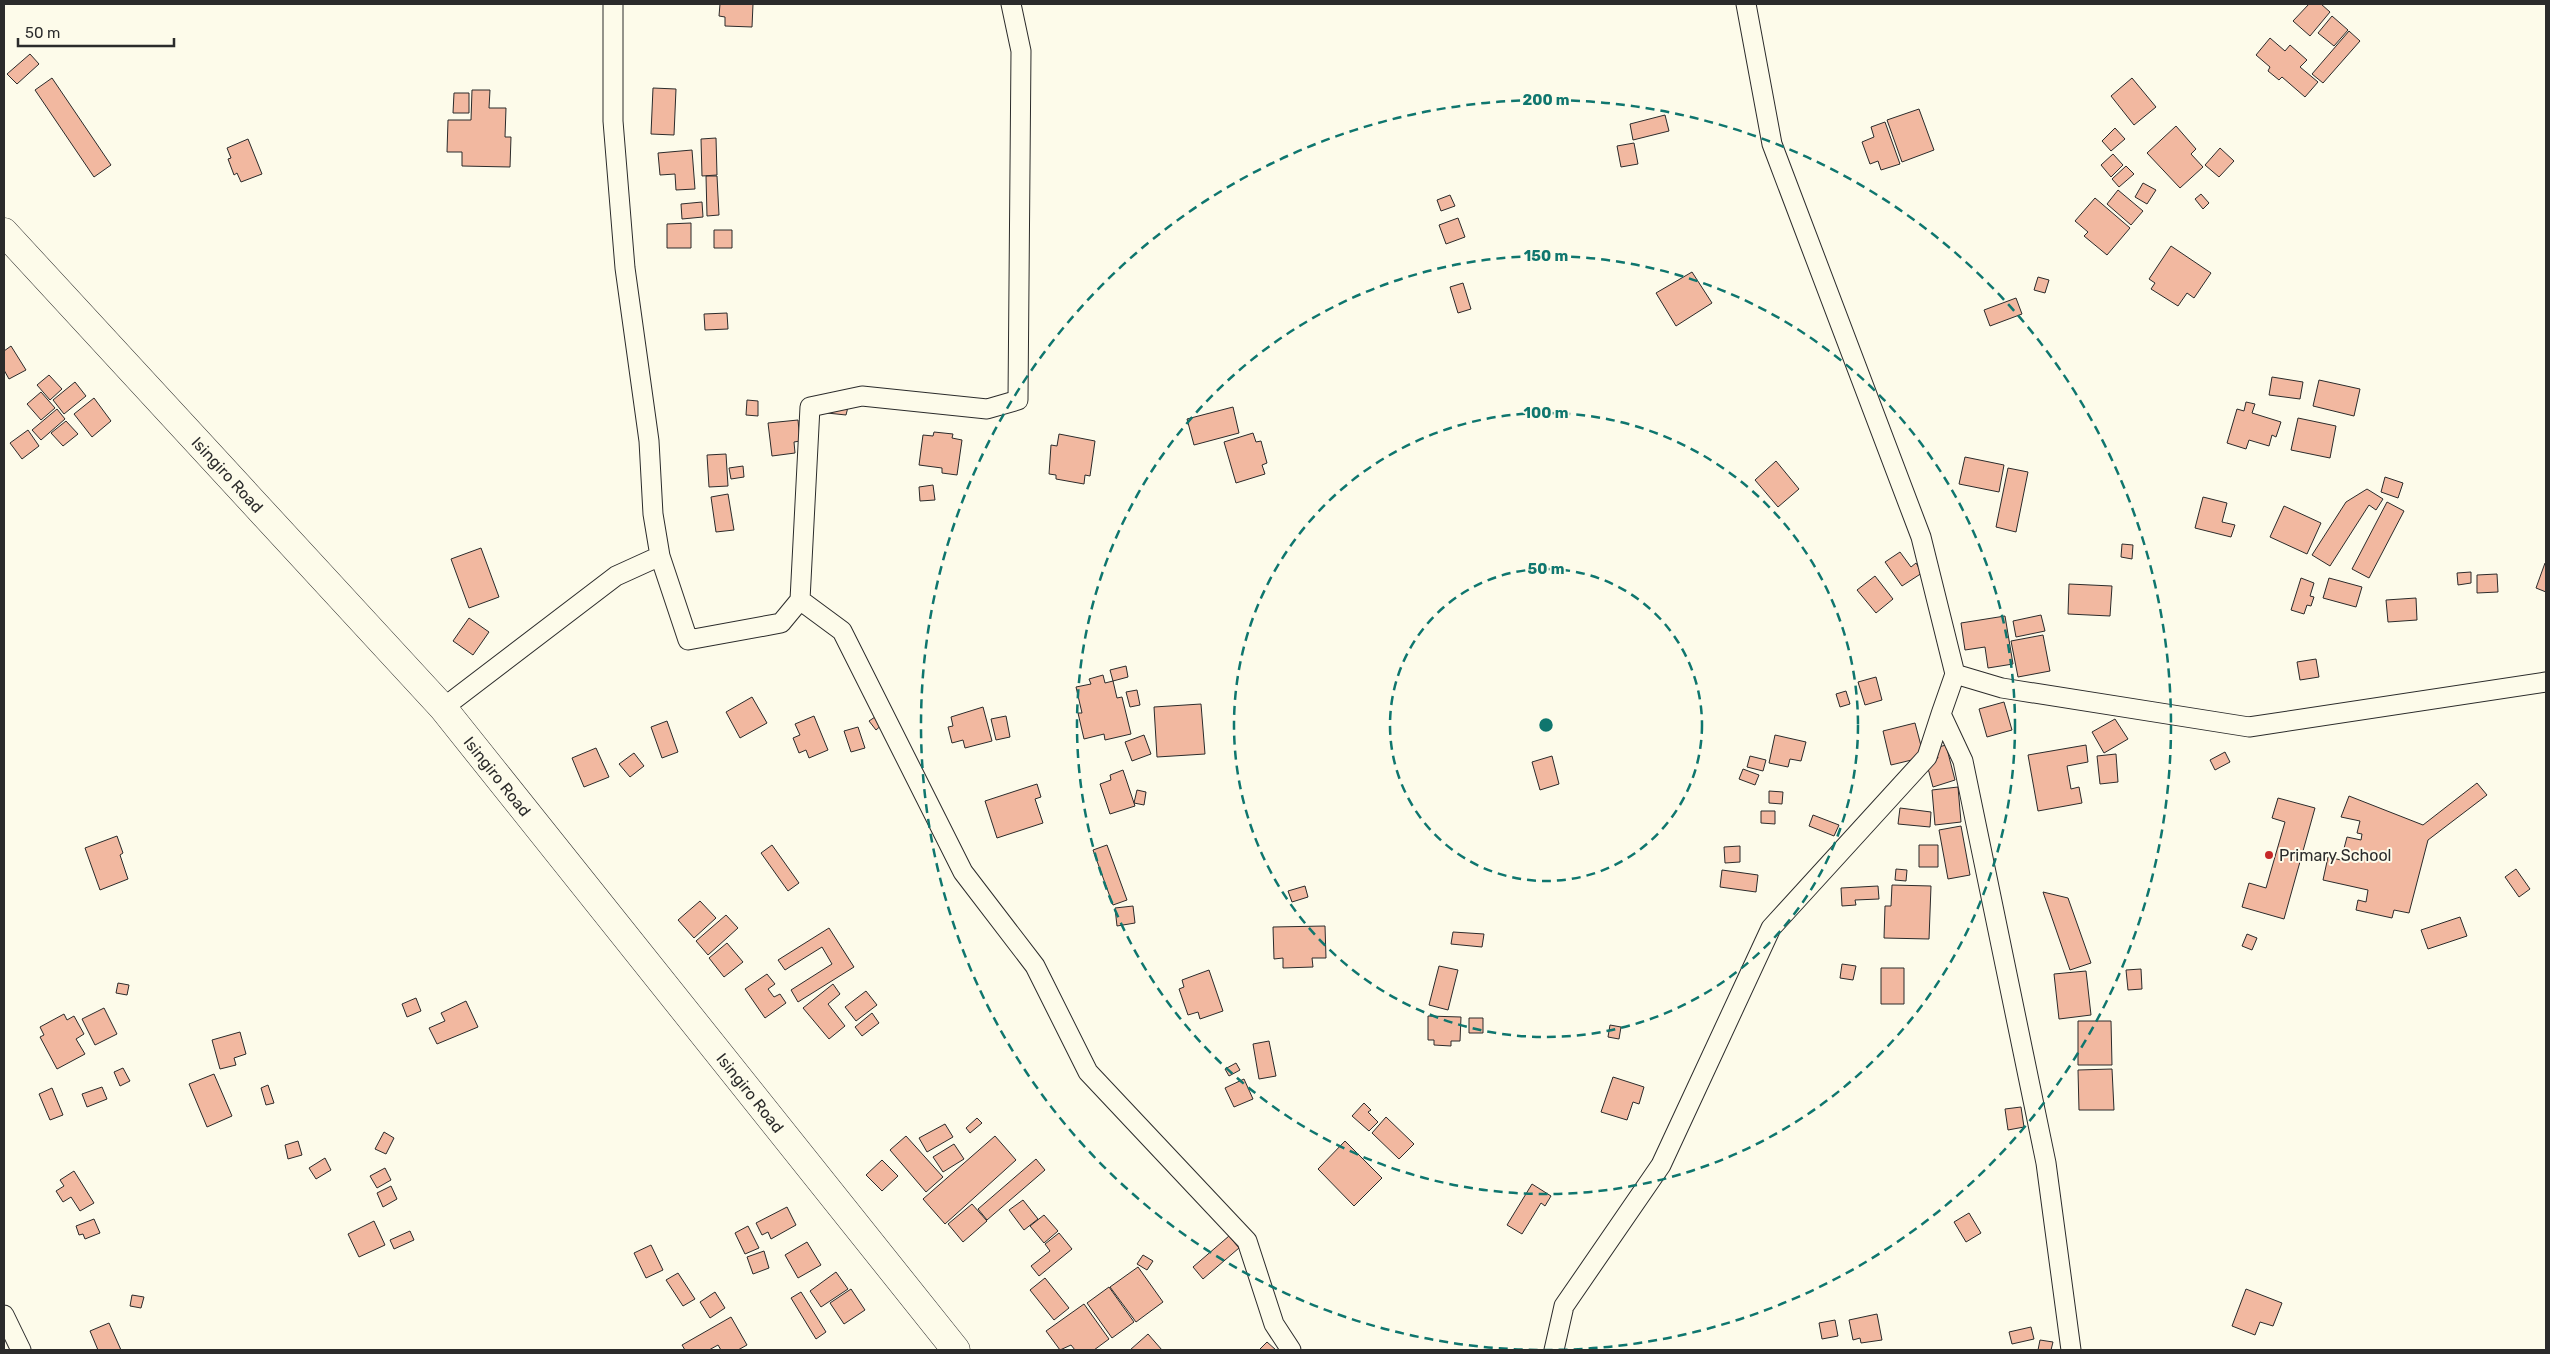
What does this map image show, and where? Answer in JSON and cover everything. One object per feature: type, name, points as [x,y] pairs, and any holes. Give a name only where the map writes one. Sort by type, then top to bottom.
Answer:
[{"type":"main road","name":"Isingiro Road","points":[[4,232],[442,708],[956,1350]]},
{"type":"street","points":[[613,4],[613,121],[625,268],[649,441],[652,514],[660,556],[688,640],[782,623],[800,600],[810,407],[862,396],[987,409],[1018,400],[1021,51],[1011,4]]},
{"type":"street","points":[[1554,1350],[1564,1306],[1661,1165],[1771,928],[1927,757],[1954,674],[1921,536],[1772,144],[1746,4]]},
{"type":"street","points":[[442,708],[616,576],[660,556]]},
{"type":"street","points":[[800,600],[842,631],[963,872],[1035,966],[1088,1072],[1247,1241],[1274,1324],[1292,1350]]},
{"type":"street","points":[[1954,674],[2002,688],[2249,727],[2546,682]]},
{"type":"street","points":[[1941,714],[1963,761],[2046,1163],[2071,1350]]},
{"type":"street","points":[[4,1315],[22,1350]]},
{"type":"building","points":[[720,4],[753,4],[752,27],[725,26],[725,17],[719,16]]},
{"type":"building","points":[[2309,4],[2321,4],[2330,12],[2310,36],[2293,21]]},
{"type":"building","points":[[2332,16],[2348,30],[2334,46],[2318,33]]},
{"type":"building","points":[[2349,31],[2360,41],[2323,83],[2312,74]]},
{"type":"building","points":[[2270,38],[2285,51],[2290,45],[2307,60],[2300,67],[2318,82],[2305,97],[2282,77],[2279,80],[2268,71],[2270,67],[2256,55]]},
{"type":"building","points":[[30,54],[39,64],[17,84],[7,74]]},
{"type":"building","points":[[52,78],[111,165],[94,177],[35,90]]},
{"type":"building","points":[[2132,78],[2156,107],[2134,125],[2111,96]]},
{"type":"building","points":[[653,88],[676,89],[674,135],[651,134]]},
{"type":"building","points":[[472,90],[490,90],[489,108],[506,108],[505,137],[511,137],[510,167],[462,166],[462,152],[447,152],[448,120],[471,120]]},
{"type":"building","points":[[454,93],[469,93],[469,113],[453,113]]},
{"type":"building","points":[[1919,109],[1934,150],[1902,162],[1887,120]]},
{"type":"building","points":[[1665,115],[1669,131],[1633,140],[1630,124]]},
{"type":"building","points":[[1885,122],[1900,164],[1881,170],[1878,161],[1870,164],[1862,142],[1874,137],[1871,127]]},
{"type":"building","points":[[2176,126],[2196,149],[2191,154],[2203,167],[2180,188],[2147,153]]},
{"type":"building","points":[[2115,128],[2125,139],[2111,151],[2102,141]]},
{"type":"building","points":[[716,138],[717,175],[702,176],[701,139]]},
{"type":"building","points":[[248,139],[262,174],[241,182],[237,173],[234,175],[228,159],[231,158],[227,148]]},
{"type":"building","points":[[1634,143],[1638,164],[1621,167],[1617,146]]},
{"type":"building","points":[[2220,148],[2234,161],[2219,177],[2205,165]]},
{"type":"building","points":[[692,150],[695,189],[676,190],[675,174],[660,175],[658,153]]},
{"type":"building","points":[[2113,154],[2123,165],[2111,177],[2101,165]]},
{"type":"building","points":[[2126,166],[2134,174],[2119,187],[2112,179]]},
{"type":"building","points":[[706,176],[717,176],[719,215],[707,216]]},
{"type":"building","points":[[2143,183],[2156,190],[2147,204],[2135,197]]},
{"type":"building","points":[[2118,190],[2143,211],[2131,225],[2107,204]]},
{"type":"building","points":[[2201,194],[2209,203],[2203,209],[2195,199]]},
{"type":"building","points":[[1450,195],[1455,206],[1441,211],[1437,200]]},
{"type":"building","points":[[2095,198],[2130,228],[2107,255],[2084,236],[2088,232],[2075,221]]},
{"type":"building","points":[[702,202],[703,217],[682,219],[681,204]]},
{"type":"building","points":[[1458,218],[1465,237],[1446,244],[1439,225]]},
{"type":"building","points":[[691,223],[691,248],[667,248],[667,224]]},
{"type":"building","points":[[714,230],[732,230],[732,248],[714,248]]},
{"type":"building","points":[[2171,246],[2211,273],[2194,298],[2187,293],[2178,306],[2151,289],[2155,283],[2149,279]]},
{"type":"building","points":[[1692,272],[1712,303],[1676,326],[1656,293]]},
{"type":"building","points":[[2038,277],[2049,280],[2045,293],[2034,290]]},
{"type":"building","points":[[1463,283],[1471,309],[1458,313],[1450,287]]},
{"type":"building","points":[[2016,298],[2022,314],[1990,326],[1984,310]]},
{"type":"building","points":[[727,313],[728,329],[705,330],[704,314]]},
{"type":"building","points":[[11,346],[26,370],[9,379],[4,370],[4,351]]},
{"type":"building","points":[[49,375],[62,389],[50,400],[37,385]]},
{"type":"building","points":[[2272,377],[2303,382],[2300,399],[2269,395]]},
{"type":"building","points":[[2319,380],[2360,389],[2354,416],[2313,406]]},
{"type":"building","points":[[75,382],[86,396],[64,414],[53,400]]},
{"type":"building","points":[[41,392],[55,408],[41,420],[27,404]]},
{"type":"building","points":[[94,398],[111,421],[92,437],[74,414]]},
{"type":"building","points":[[747,400],[758,401],[758,416],[746,415]]},
{"type":"building","points":[[2246,402],[2255,404],[2252,413],[2281,422],[2276,437],[2272,435],[2269,446],[2249,440],[2246,449],[2227,443],[2237,409],[2244,411]]},
{"type":"building","points":[[848,407],[846,415],[827,413]]},
{"type":"building","points":[[1233,407],[1239,433],[1194,445],[1187,419]]},
{"type":"building","points":[[57,409],[65,419],[41,440],[32,430]]},
{"type":"building","points":[[2298,418],[2336,426],[2330,458],[2291,450]]},
{"type":"building","points":[[798,420],[800,441],[794,442],[795,453],[772,456],[768,423]]},
{"type":"building","points":[[66,421],[78,434],[63,446],[51,433]]},
{"type":"building","points":[[28,430],[39,446],[22,459],[10,443]]},
{"type":"building","points":[[934,432],[953,434],[952,438],[962,440],[957,475],[942,473],[942,468],[919,465],[923,435],[933,436]]},
{"type":"building","points":[[1253,433],[1256,442],[1261,441],[1267,463],[1262,465],[1265,474],[1236,483],[1224,442]]},
{"type":"building","points":[[1059,434],[1095,441],[1090,476],[1085,475],[1084,484],[1056,479],[1056,475],[1049,474],[1051,445],[1057,446]]},
{"type":"building","points":[[726,454],[728,486],[709,487],[707,455]]},
{"type":"building","points":[[1965,457],[2004,465],[1999,492],[1959,484]]},
{"type":"building","points":[[1776,461],[1799,489],[1778,507],[1755,480]]},
{"type":"building","points":[[743,466],[744,477],[731,479],[729,468]]},
{"type":"building","points":[[2008,468],[2028,472],[2016,532],[1996,527]]},
{"type":"building","points":[[2385,477],[2403,483],[2398,498],[2381,492]]},
{"type":"building","points":[[933,485],[935,500],[920,501],[919,487]]},
{"type":"building","points":[[2367,489],[2383,499],[2376,510],[2369,505],[2330,566],[2312,555],[2346,502]]},
{"type":"building","points":[[728,494],[734,530],[716,532],[711,497]]},
{"type":"building","points":[[2203,497],[2227,503],[2222,522],[2235,525],[2231,537],[2195,528]]},
{"type":"building","points":[[2387,502],[2404,511],[2369,578],[2352,569]]},
{"type":"building","points":[[2284,506],[2321,523],[2307,554],[2270,537]]},
{"type":"building","points":[[2122,544],[2133,545],[2132,559],[2121,557]]},
{"type":"building","points":[[481,548],[499,597],[469,608],[451,559]]},
{"type":"building","points":[[1900,552],[1911,567],[1916,563],[1922,573],[1902,586],[1885,562]]},
{"type":"building","points":[[2546,564],[2546,592],[2536,588]]},
{"type":"building","points":[[2471,572],[2471,583],[2458,585],[2457,573]]},
{"type":"building","points":[[2497,574],[2498,592],[2477,593],[2477,575]]},
{"type":"building","points":[[1875,576],[1893,599],[1876,613],[1857,590]]},
{"type":"building","points":[[2301,578],[2314,583],[2310,596],[2314,597],[2311,606],[2307,605],[2304,614],[2291,610]]},
{"type":"building","points":[[2329,578],[2362,587],[2356,607],[2323,598]]},
{"type":"building","points":[[2069,584],[2112,586],[2110,616],[2068,614]]},
{"type":"building","points":[[2416,598],[2417,620],[2388,622],[2386,600]]},
{"type":"building","points":[[2041,615],[2045,631],[2016,637],[2013,621]]},
{"type":"building","points":[[2005,616],[2013,664],[1988,668],[1985,647],[1965,650],[1961,623]]},
{"type":"building","points":[[469,618],[489,632],[473,655],[453,641]]},
{"type":"building","points":[[2043,635],[2050,671],[2018,677],[2011,641]]},
{"type":"building","points":[[2316,659],[2319,677],[2300,680],[2297,662]]},
{"type":"building","points":[[1126,666],[1128,677],[1113,681],[1110,670]]},
{"type":"building","points":[[1103,675],[1105,683],[1113,681],[1117,698],[1122,697],[1131,734],[1105,740],[1104,734],[1084,739],[1078,713],[1082,713],[1076,687],[1091,684],[1089,679]]},
{"type":"building","points":[[1876,677],[1882,700],[1865,705],[1858,682]]},
{"type":"building","points":[[1137,690],[1140,705],[1130,707],[1126,692]]},
{"type":"building","points":[[1846,691],[1850,704],[1840,707],[1836,694]]},
{"type":"building","points":[[752,697],[767,723],[740,738],[726,712]]},
{"type":"building","points":[[2004,702],[2012,730],[1987,737],[1979,709]]},
{"type":"building","points":[[1201,704],[1205,754],[1157,757],[1154,707]]},
{"type":"building","points":[[983,707],[992,741],[965,748],[963,740],[952,743],[948,727],[953,726],[951,717]]},
{"type":"building","points":[[878,715],[884,723],[876,730],[869,721]]},
{"type":"building","points":[[814,716],[828,750],[809,758],[806,750],[799,753],[793,738],[800,735],[795,724]]},
{"type":"building","points":[[1006,716],[1010,737],[996,740],[991,719]]},
{"type":"building","points":[[2115,719],[2128,739],[2104,753],[2092,732]]},
{"type":"building","points":[[667,721],[678,752],[662,758],[651,727]]},
{"type":"building","points":[[1915,723],[1924,757],[1891,765],[1883,731]]},
{"type":"building","points":[[858,727],[865,748],[851,752],[844,731]]},
{"type":"building","points":[[1144,735],[1151,754],[1132,761],[1125,742]]},
{"type":"building","points":[[1775,735],[1806,742],[1801,761],[1790,759],[1788,767],[1769,763]]},
{"type":"building","points":[[1946,745],[1955,780],[1933,787],[1926,761],[1938,758],[1935,748]]},
{"type":"building","points":[[2086,745],[2088,762],[2067,766],[2071,789],[2079,787],[2082,803],[2038,811],[2028,755]]},
{"type":"building","points":[[596,748],[609,777],[584,787],[572,758]]},
{"type":"building","points":[[2225,752],[2230,762],[2215,770],[2210,760]]},
{"type":"building","points":[[634,753],[644,766],[630,777],[619,764]]},
{"type":"building","points":[[2116,754],[2118,782],[2100,784],[2097,756]]},
{"type":"building","points":[[1552,756],[1559,784],[1540,790],[1532,762]]},
{"type":"building","points":[[1750,756],[1766,760],[1763,771],[1747,767]]},
{"type":"building","points":[[1743,769],[1759,775],[1755,785],[1739,779]]},
{"type":"building","points":[[1123,770],[1135,806],[1110,814],[1100,784],[1111,780],[1110,775]]},
{"type":"building","points":[[2477,783],[2487,795],[2428,840],[2409,913],[2394,910],[2392,918],[2356,910],[2358,900],[2366,902],[2368,890],[2323,880],[2328,857],[2341,860],[2347,837],[2361,840],[2362,834],[2357,833],[2360,821],[2341,817],[2349,796],[2423,825]]},
{"type":"building","points":[[1037,784],[1041,797],[1035,799],[1043,823],[997,838],[985,801]]},
{"type":"building","points":[[1958,787],[1961,822],[1935,825],[1932,790]]},
{"type":"building","points":[[1137,790],[1146,792],[1144,805],[1134,803]]},
{"type":"building","points":[[1769,791],[1783,792],[1782,804],[1769,803]]},
{"type":"building","points":[[2278,798],[2315,808],[2284,919],[2242,907],[2249,883],[2266,888],[2285,822],[2272,818]]},
{"type":"building","points":[[1900,808],[1931,812],[1930,827],[1898,824]]},
{"type":"building","points":[[1761,811],[1775,811],[1775,824],[1761,823]]},
{"type":"building","points":[[1813,815],[1839,825],[1834,836],[1809,826]]},
{"type":"building","points":[[1961,826],[1970,875],[1948,879],[1939,830]]},
{"type":"building","points":[[117,836],[123,853],[120,855],[128,879],[100,890],[85,848]]},
{"type":"building","points":[[772,845],[799,883],[788,891],[761,853]]},
{"type":"building","points":[[1107,845],[1127,900],[1113,905],[1093,850]]},
{"type":"building","points":[[1919,845],[1938,845],[1938,867],[1919,867]]},
{"type":"building","points":[[1740,846],[1740,862],[1725,863],[1724,847]]},
{"type":"building","points":[[1896,869],[1907,870],[1906,881],[1895,880]]},
{"type":"building","points":[[2516,869],[2530,889],[2519,897],[2505,877]]},
{"type":"building","points":[[1722,870],[1758,875],[1756,892],[1720,887]]},
{"type":"building","points":[[1892,885],[1931,886],[1929,939],[1884,938],[1885,906],[1891,906]]},
{"type":"building","points":[[1305,886],[1308,897],[1292,902],[1288,891]]},
{"type":"building","points":[[1878,886],[1879,899],[1855,900],[1856,905],[1842,906],[1841,888]]},
{"type":"building","points":[[2043,892],[2068,898],[2091,963],[2070,970]]},
{"type":"building","points":[[700,901],[716,918],[694,938],[678,920]]},
{"type":"building","points":[[1133,906],[1135,923],[1117,926],[1115,908]]},
{"type":"building","points":[[726,915],[738,928],[708,955],[696,941]]},
{"type":"building","points":[[2460,917],[2467,936],[2428,949],[2421,930]]},
{"type":"building","points":[[1325,926],[1326,958],[1312,958],[1313,967],[1283,968],[1283,958],[1274,959],[1273,927]]},
{"type":"building","points":[[829,928],[854,967],[798,1002],[791,990],[832,964],[822,947],[785,970],[778,960]]},
{"type":"building","points":[[1453,932],[1484,934],[1482,947],[1451,944]]},
{"type":"building","points":[[2247,934],[2257,938],[2252,950],[2242,946]]},
{"type":"building","points":[[727,943],[743,962],[724,977],[709,958]]},
{"type":"building","points":[[1842,964],[1856,966],[1853,980],[1840,978]]},
{"type":"building","points":[[1439,966],[1458,970],[1448,1010],[1429,1005]]},
{"type":"building","points":[[1881,968],[1904,968],[1904,1004],[1881,1004]]},
{"type":"building","points":[[2141,969],[2142,989],[2128,990],[2126,970]]},
{"type":"building","points":[[1209,970],[1223,1011],[1200,1019],[1198,1012],[1188,1015],[1179,989],[1184,987],[1182,980]]},
{"type":"building","points":[[2086,971],[2091,1015],[2059,1019],[2054,974]]},
{"type":"building","points":[[767,974],[775,984],[768,989],[774,997],[780,994],[786,1003],[765,1018],[745,989]]},
{"type":"building","points":[[118,983],[129,985],[127,995],[116,993]]},
{"type":"building","points":[[833,984],[840,994],[828,1004],[845,1026],[829,1039],[803,1008]]},
{"type":"building","points":[[866,991],[877,1005],[856,1021],[845,1007]]},
{"type":"building","points":[[416,998],[421,1011],[407,1017],[402,1004]]},
{"type":"building","points":[[466,1001],[478,1027],[437,1044],[429,1028],[445,1021],[441,1013]]},
{"type":"building","points":[[104,1008],[117,1034],[95,1045],[82,1019]]},
{"type":"building","points":[[872,1013],[879,1023],[862,1036],[855,1027]]},
{"type":"building","points":[[64,1014],[67,1020],[74,1016],[84,1034],[76,1039],[85,1054],[57,1069],[40,1037],[44,1035],[40,1027]]},
{"type":"building","points":[[1428,1016],[1461,1017],[1460,1041],[1451,1041],[1451,1046],[1434,1045],[1434,1040],[1428,1040]]},
{"type":"building","points":[[1469,1018],[1483,1018],[1483,1033],[1469,1033]]},
{"type":"building","points":[[2078,1021],[2111,1021],[2112,1065],[2078,1065]]},
{"type":"building","points":[[1610,1025],[1621,1027],[1619,1039],[1608,1037]]},
{"type":"building","points":[[240,1032],[246,1054],[234,1058],[236,1065],[220,1069],[212,1040]]},
{"type":"building","points":[[1269,1041],[1276,1076],[1259,1079],[1253,1044]]},
{"type":"building","points":[[1236,1063],[1240,1070],[1229,1076],[1225,1069]]},
{"type":"building","points":[[123,1068],[130,1081],[120,1086],[114,1072]]},
{"type":"building","points":[[2112,1069],[2114,1110],[2079,1110],[2078,1070]]},
{"type":"building","points":[[214,1074],[232,1116],[207,1127],[189,1084]]},
{"type":"building","points":[[1613,1077],[1644,1087],[1639,1104],[1633,1102],[1627,1120],[1601,1112]]},
{"type":"building","points":[[1244,1079],[1253,1099],[1234,1107],[1225,1088]]},
{"type":"building","points":[[268,1085],[274,1103],[266,1105],[261,1088]]},
{"type":"building","points":[[102,1087],[107,1099],[87,1107],[82,1094]]},
{"type":"building","points":[[52,1088],[63,1115],[50,1120],[39,1094]]},
{"type":"building","points":[[1364,1103],[1371,1110],[1368,1112],[1378,1122],[1369,1131],[1352,1116]]},
{"type":"building","points":[[2021,1107],[2024,1127],[2008,1130],[2005,1109]]},
{"type":"building","points":[[1386,1117],[1414,1144],[1399,1159],[1372,1133]]},
{"type":"building","points":[[977,1118],[982,1123],[970,1133],[966,1128]]},
{"type":"building","points":[[945,1124],[953,1137],[927,1152],[919,1138]]},
{"type":"building","points":[[384,1132],[394,1138],[386,1154],[375,1149]]},
{"type":"building","points":[[906,1136],[943,1177],[926,1192],[890,1150]]},
{"type":"building","points":[[995,1136],[1016,1160],[945,1224],[923,1199]]},
{"type":"building","points":[[298,1141],[302,1155],[288,1159],[285,1145]]},
{"type":"building","points":[[1345,1141],[1382,1178],[1354,1206],[1318,1169]]},
{"type":"building","points":[[954,1144],[964,1159],[943,1172],[933,1157]]},
{"type":"building","points":[[325,1158],[331,1170],[316,1179],[309,1168]]},
{"type":"building","points":[[1036,1159],[1045,1170],[987,1220],[978,1209]]},
{"type":"building","points":[[882,1160],[898,1176],[882,1191],[866,1175]]},
{"type":"building","points":[[385,1168],[391,1180],[377,1188],[370,1176]]},
{"type":"building","points":[[74,1171],[94,1203],[80,1211],[71,1197],[63,1202],[56,1191],[64,1186],[60,1180]]},
{"type":"building","points":[[1532,1184],[1551,1196],[1545,1206],[1541,1203],[1522,1234],[1507,1225]]},
{"type":"building","points":[[391,1186],[397,1199],[383,1207],[377,1193]]},
{"type":"building","points":[[1023,1200],[1038,1219],[1024,1230],[1009,1210]]},
{"type":"building","points":[[972,1204],[987,1221],[963,1242],[948,1224]]},
{"type":"building","points":[[787,1207],[796,1225],[771,1239],[768,1232],[762,1235],[756,1223]]},
{"type":"building","points":[[1969,1213],[1981,1233],[1966,1242],[1954,1222]]},
{"type":"building","points":[[1044,1215],[1058,1231],[1044,1243],[1030,1226]]},
{"type":"building","points":[[94,1219],[100,1233],[85,1239],[83,1234],[79,1235],[76,1226]]},
{"type":"building","points":[[374,1221],[385,1245],[359,1257],[348,1234]]},
{"type":"building","points":[[748,1226],[759,1248],[745,1254],[735,1233]]},
{"type":"building","points":[[410,1231],[414,1240],[394,1249],[390,1240]]},
{"type":"building","points":[[1059,1233],[1072,1249],[1039,1276],[1031,1266],[1050,1251],[1045,1244]]},
{"type":"building","points":[[1229,1236],[1239,1248],[1203,1279],[1193,1267]]},
{"type":"building","points":[[807,1242],[821,1265],[798,1278],[785,1255]]},
{"type":"building","points":[[651,1245],[663,1270],[646,1278],[634,1253]]},
{"type":"building","points":[[764,1251],[769,1268],[753,1274],[747,1257]]},
{"type":"building","points":[[1143,1255],[1153,1261],[1147,1270],[1137,1264]]},
{"type":"building","points":[[1138,1267],[1163,1302],[1136,1322],[1110,1287]]},
{"type":"building","points":[[836,1272],[848,1289],[821,1307],[810,1291]]},
{"type":"building","points":[[678,1273],[695,1299],[683,1306],[666,1280]]},
{"type":"building","points":[[1045,1278],[1069,1308],[1054,1320],[1030,1290]]},
{"type":"building","points":[[1109,1287],[1134,1322],[1112,1338],[1087,1303]]},
{"type":"building","points":[[851,1289],[865,1310],[844,1324],[830,1303]]},
{"type":"building","points":[[2246,1289],[2282,1303],[2273,1326],[2260,1322],[2255,1335],[2232,1326]]},
{"type":"building","points":[[715,1292],[725,1308],[710,1318],[700,1302]]},
{"type":"building","points":[[801,1292],[826,1332],[816,1339],[791,1298]]},
{"type":"building","points":[[132,1295],[144,1297],[141,1308],[130,1306]]},
{"type":"building","points":[[1084,1304],[1109,1339],[1094,1350],[1075,1350],[1071,1345],[1060,1350],[1046,1331]]},
{"type":"building","points":[[1877,1314],[1882,1340],[1861,1343],[1860,1338],[1853,1340],[1849,1320]]},
{"type":"building","points":[[731,1317],[747,1345],[738,1350],[721,1350],[718,1345],[709,1350],[685,1350],[682,1345]]},
{"type":"building","points":[[1835,1320],[1838,1336],[1822,1339],[1819,1323]]},
{"type":"building","points":[[109,1323],[121,1350],[98,1350],[90,1331]]},
{"type":"building","points":[[2031,1327],[2034,1339],[2012,1344],[2009,1332]]},
{"type":"building","points":[[1148,1334],[1162,1350],[1130,1350]]},
{"type":"building","points":[[2040,1340],[2053,1342],[2051,1350],[2038,1350]]},
{"type":"building","points":[[1267,1342],[1276,1350],[1259,1350]]},
{"type":"place","name":"Primary School","points":[[2269,855]]}]
